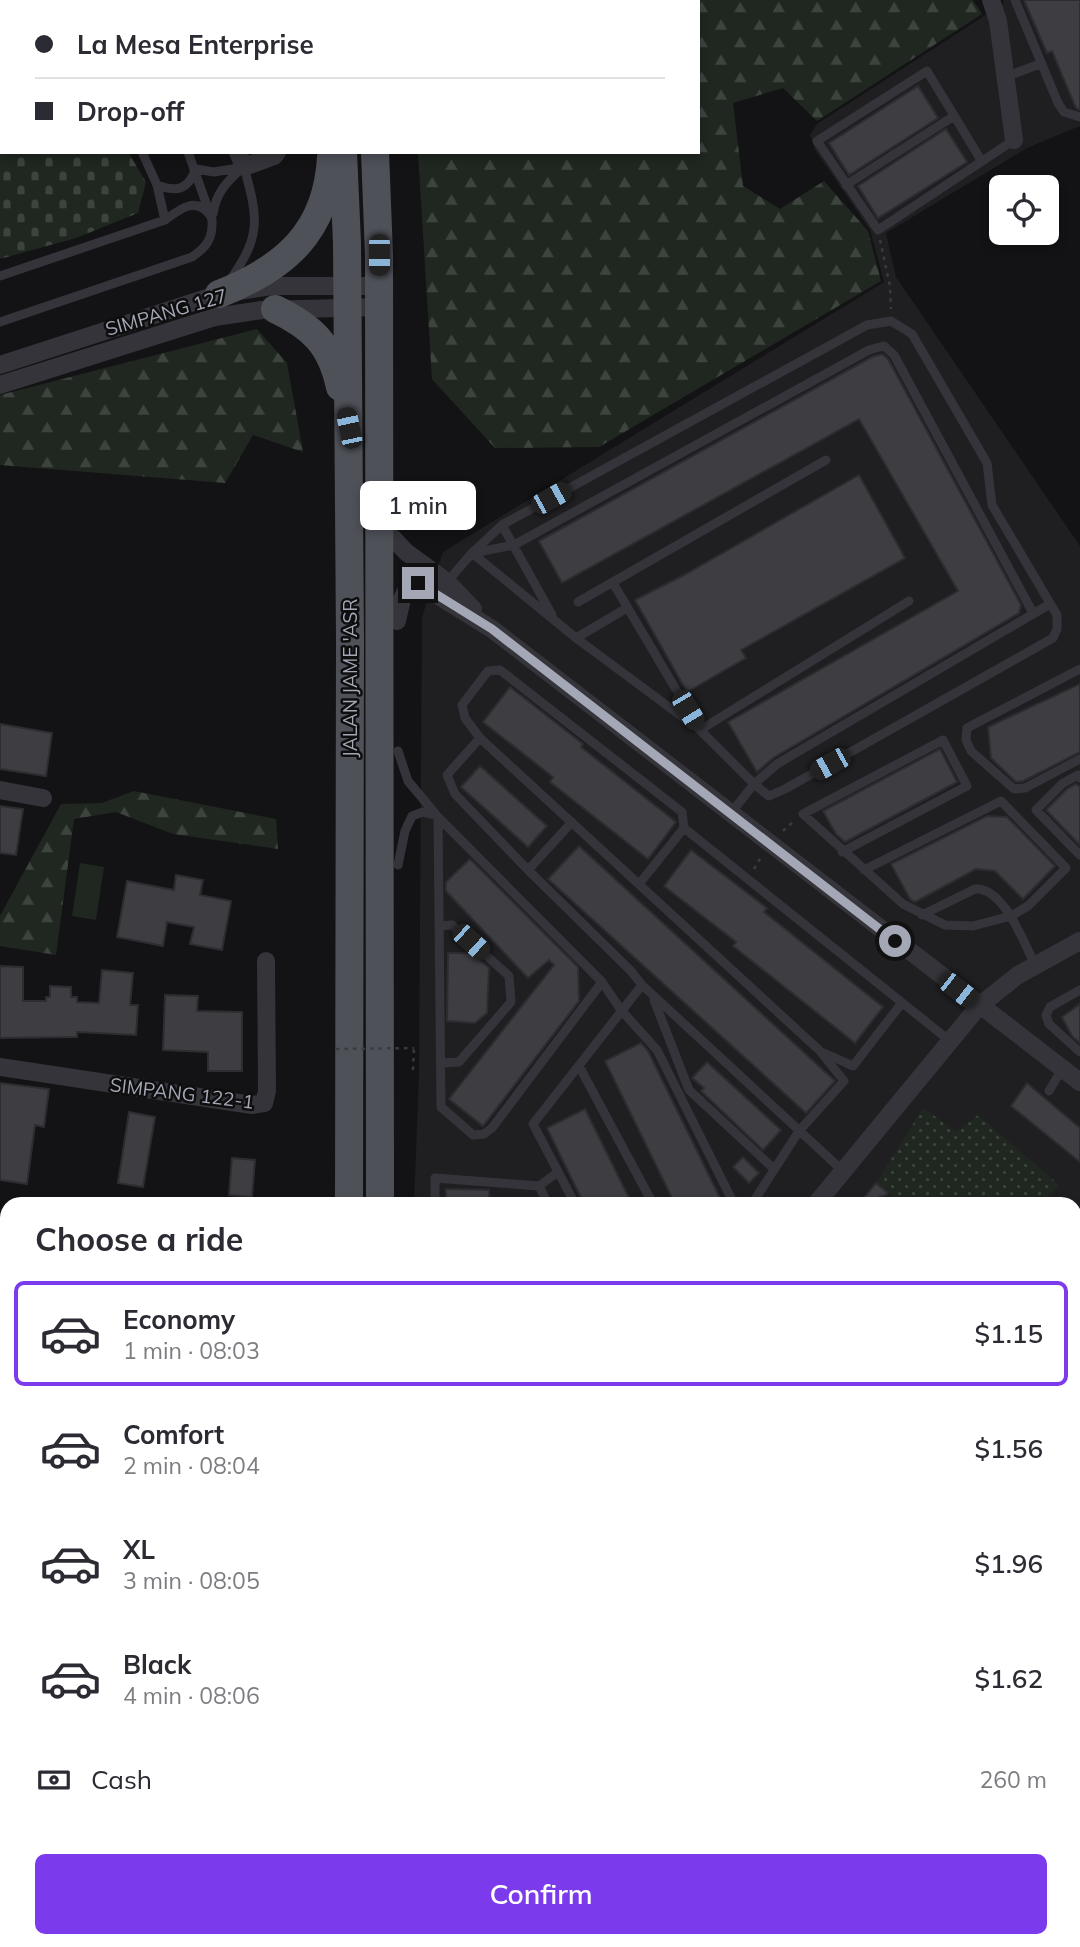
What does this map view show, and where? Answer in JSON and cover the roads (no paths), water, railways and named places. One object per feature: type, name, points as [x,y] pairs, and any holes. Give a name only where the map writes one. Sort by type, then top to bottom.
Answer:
[{"type":"main road","points":[[219,294],[253,281],[267,272],[302,240],[325,198],[330,180],[331,154]]},
{"type":"main road","name":"JALAN JAME 'ASR","points":[[343,154],[348,296],[350,582],[349,1197]]},
{"type":"main road","name":"JALAN JAME 'ASR","points":[[375,154],[379,296],[380,1197]]},
{"type":"main road","points":[[275,309],[295,318],[312,331],[326,347],[337,369],[349,428]]},
{"type":"main road","points":[[350,582],[362,535],[363,466],[371,444],[379,438],[392,472],[398,751],[394,1011],[380,1164]]},
{"type":"street","points":[[991,0],[998,21],[1014,140]]},
{"type":"street","points":[[241,160],[276,154]]},
{"type":"street","name":"SIMPANG 127","points":[[0,365],[219,294],[272,286],[348,296],[379,296]]},
{"type":"street","name":"SIMPANG 127","points":[[0,385],[191,323],[241,312],[348,296]]},
{"type":"street","points":[[393,538],[406,552],[447,582],[492,629]]},
{"type":"street","points":[[397,621],[402,599],[410,583],[418,583],[492,629],[1080,1082]]},
{"type":"street","points":[[0,790],[43,798]]},
{"type":"street","points":[[822,1197],[979,1006],[1018,975],[1080,941]]},
{"type":"street","name":"SIMPANG 122-1","points":[[0,1067],[252,1105],[264,1103],[267,1091],[265,961]]},
{"type":"lane","points":[[1015,0],[1040,64],[1064,112],[1080,117]]},
{"type":"lane","points":[[1005,77],[1040,64]]},
{"type":"lane","points":[[981,160],[926,71],[817,141],[878,230],[1014,140]]},
{"type":"lane","points":[[846,185],[954,116]]},
{"type":"lane","points":[[143,154],[157,185],[165,220]]},
{"type":"lane","points":[[0,322],[192,257],[206,248],[213,231],[212,220],[189,154]]},
{"type":"lane","points":[[196,169],[214,172],[241,160]]},
{"type":"lane","points":[[212,220],[215,200],[241,160]]},
{"type":"lane","points":[[219,294],[246,255],[255,232],[255,208],[241,160]]},
{"type":"lane","points":[[157,185],[167,189],[183,187],[190,183],[196,169]]},
{"type":"lane","points":[[0,276],[165,220],[191,204],[207,211],[212,220]]},
{"type":"lane","points":[[448,602],[447,582],[472,554],[502,525],[867,325],[891,321],[912,334],[987,463],[992,505],[1057,615],[1058,629],[1054,638],[769,796],[700,730],[576,638],[472,554]]},
{"type":"lane","points":[[472,554],[514,545],[869,350],[884,346],[894,355],[1033,613]]},
{"type":"lane","points":[[578,602],[826,460]]},
{"type":"lane","points":[[502,525],[554,620]]},
{"type":"lane","points":[[613,583],[700,730]]},
{"type":"lane","points":[[700,730],[909,601]]},
{"type":"lane","points":[[731,813],[754,784],[777,764],[1050,604]]},
{"type":"lane","points":[[576,638],[627,608]]},
{"type":"lane","points":[[1080,669],[967,728],[966,740],[971,751],[1014,789],[1025,788],[1080,759]]},
{"type":"lane","points":[[756,1197],[799,1131],[844,1081],[820,1051],[480,738],[465,718],[463,705],[488,671],[500,670],[682,812],[684,828],[950,1041]]},
{"type":"lane","points":[[480,738],[447,775],[455,794],[652,995],[844,1171]]},
{"type":"lane","points":[[842,852],[967,786],[943,740],[803,814],[842,852],[903,904],[945,925],[973,926],[1011,916],[1028,906],[1066,868],[1001,802],[864,870]]},
{"type":"lane","points":[[398,751],[408,781],[438,817],[602,982],[621,1010],[657,1050],[730,1197]]},
{"type":"lane","points":[[1080,778],[1078,775],[1063,783],[1036,810],[1080,855]]},
{"type":"lane","points":[[398,865],[405,831],[412,816],[423,812],[438,817]]},
{"type":"lane","points":[[438,817],[441,1107],[473,1135],[484,1134],[492,1128],[602,982]]},
{"type":"lane","points":[[528,870],[572,822]]},
{"type":"lane","points":[[639,884],[684,828]]},
{"type":"lane","points":[[922,915],[975,889],[983,888],[989,891],[1011,916],[1035,965]]},
{"type":"lane","points":[[439,926],[452,925],[509,976],[511,1002],[459,1062],[442,1063]]},
{"type":"lane","points":[[571,1197],[533,1124],[642,985]]},
{"type":"lane","points":[[1080,990],[1050,1007],[1046,1014],[1049,1024],[1080,1052]]},
{"type":"lane","points":[[652,995],[689,1090],[774,1169]]},
{"type":"lane","points":[[820,1051],[853,1066],[901,1004]]},
{"type":"lane","points":[[579,1066],[649,1197]]},
{"type":"lane","points":[[1049,1091],[1062,1069]]},
{"type":"lane","points":[[435,1197],[435,1178],[540,1186],[558,1172]]},
{"type":"lane","points":[[540,1186],[545,1197]]}]
